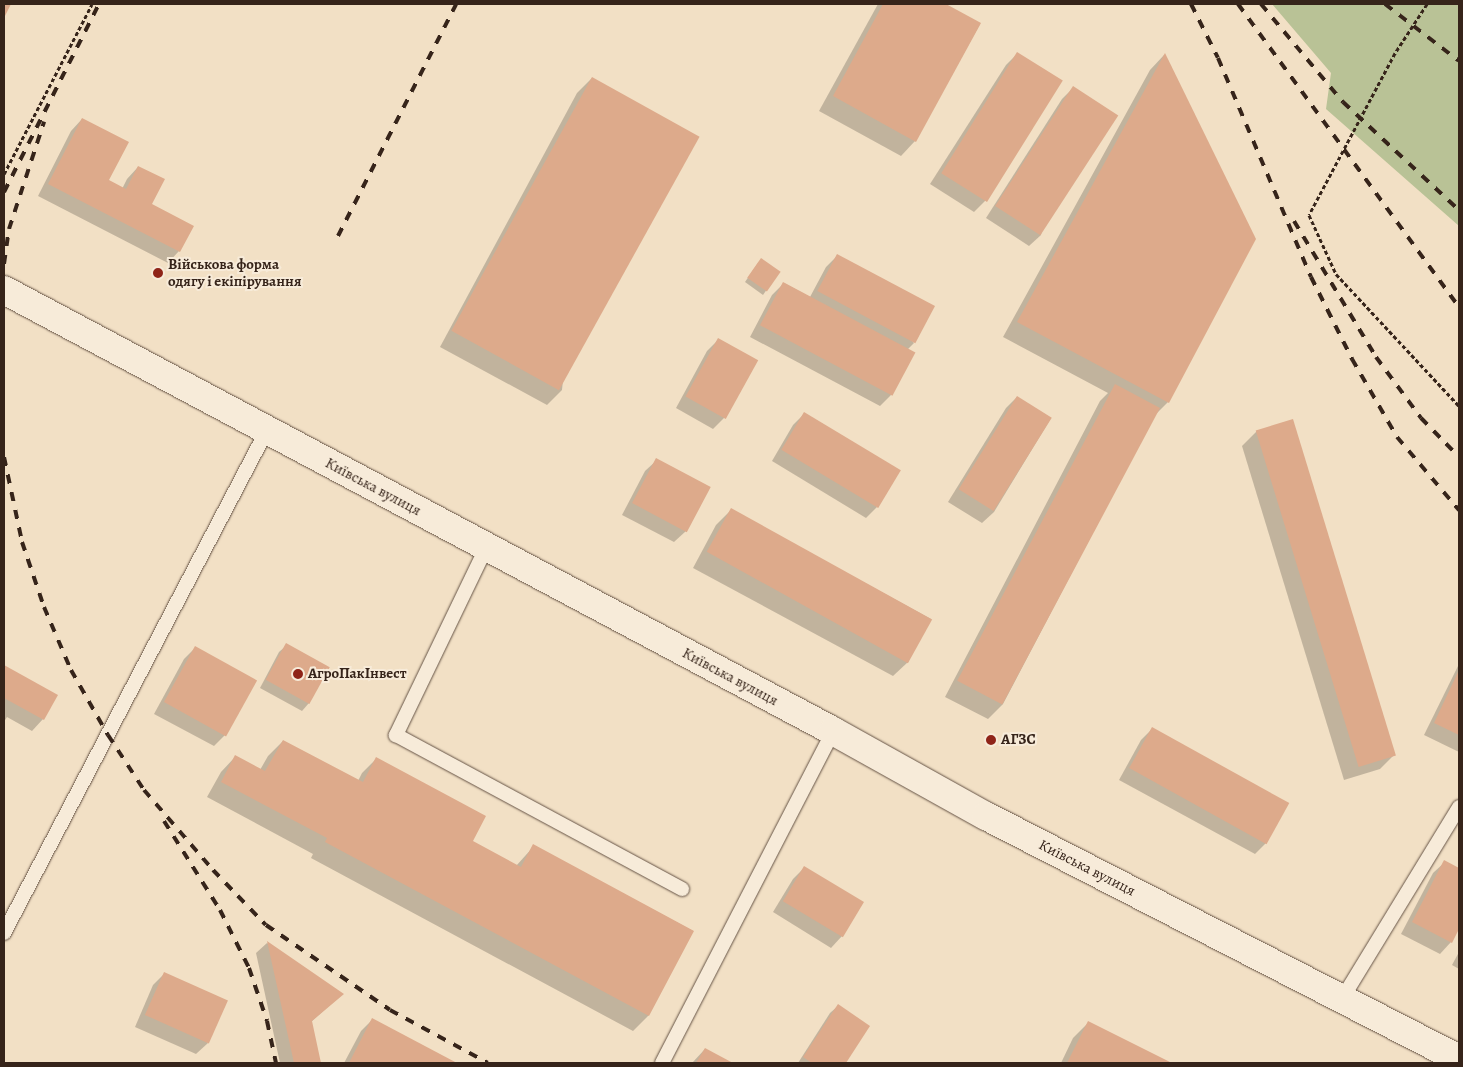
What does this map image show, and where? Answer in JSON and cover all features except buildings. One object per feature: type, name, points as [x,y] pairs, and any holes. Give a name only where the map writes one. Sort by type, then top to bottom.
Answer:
[{"type":"main road","name":"Київська вулиця","points":[[4,290],[833,731],[986,816],[1459,1059]]},
{"type":"lane","points":[[5,926],[267,430]]},
{"type":"lane","points":[[486,548],[396,734],[682,889]]},
{"type":"lane","points":[[662,1063],[833,731]]},
{"type":"lane","points":[[1342,999],[1459,807]]},
{"type":"path","points":[[4,174],[92,4]]},
{"type":"path","points":[[1427,4],[1395,53],[1310,215],[1336,274],[1459,406]]},
{"type":"green space","points":[[1272,4],[1459,4],[1459,226],[1326,109],[1331,73]]},
{"type":"railway","points":[[4,192],[99,4]]},
{"type":"railway","points":[[338,236],[456,4]]},
{"type":"railway","points":[[1191,4],[1218,58],[1311,277],[1352,359],[1397,437],[1459,510]]},
{"type":"railway","points":[[1238,4],[1459,307]]},
{"type":"railway","points":[[1261,4],[1343,102],[1459,210]]},
{"type":"railway","points":[[1385,4],[1459,61]]},
{"type":"railway","points":[[4,264],[9,229],[44,122]]},
{"type":"railway","points":[[1294,221],[1376,357],[1421,418],[1459,457]]},
{"type":"railway","points":[[4,457],[22,542],[44,607],[71,670],[108,735],[144,790],[213,870],[266,925],[390,1010],[488,1063]]},
{"type":"railway","points":[[164,821],[220,910],[249,968],[267,1021],[276,1063]]},
{"type":"place","name":"Військова форма одягу і екіпірування","points":[[158,273]]},
{"type":"place","name":"АгроПакІнвест","points":[[298,674]]},
{"type":"place","name":"АГЗС","points":[[991,740]]}]
